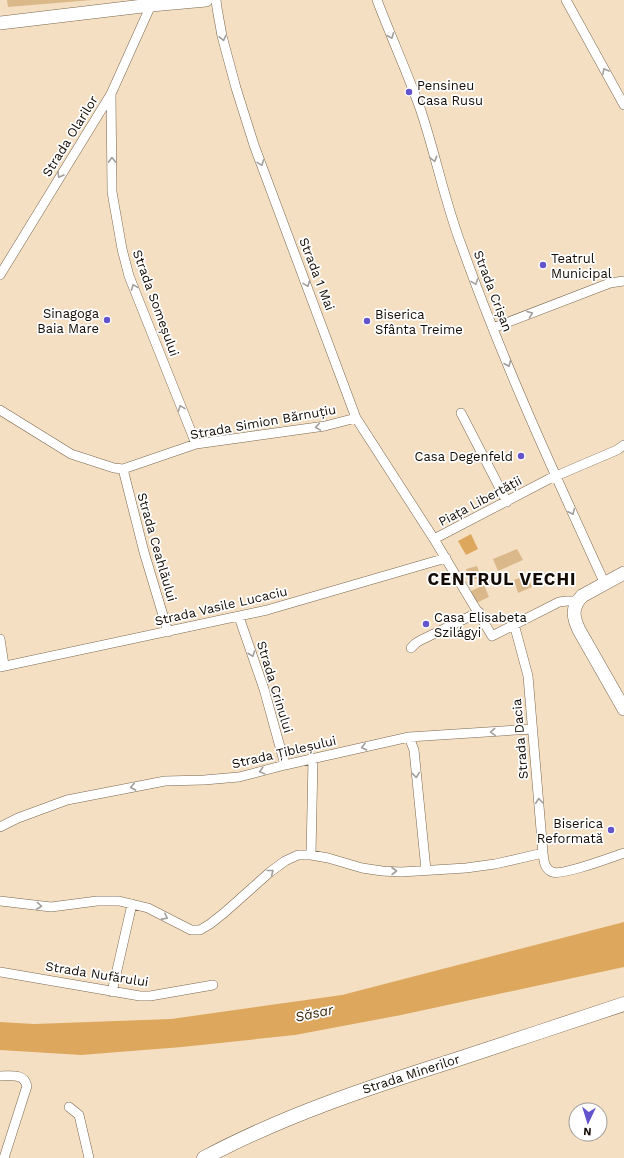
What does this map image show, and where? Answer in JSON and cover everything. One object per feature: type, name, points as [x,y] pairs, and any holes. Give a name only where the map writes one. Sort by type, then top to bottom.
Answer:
[{"type":"main road","name":"Strada Minerilor","points":[[204,1158],[224,1153],[274,1123],[373,1086],[624,1004]]},
{"type":"street","points":[[0,23],[206,0]]},
{"type":"street","name":"Strada 1 Mai","points":[[216,0],[222,36],[236,88],[254,145],[356,418],[434,539]]},
{"type":"street","name":"Strada Crișan","points":[[377,0],[420,110],[443,191],[461,246],[486,313],[556,476],[605,584]]},
{"type":"street","points":[[566,0],[624,105]]},
{"type":"street","name":"Strada Olarilor","points":[[0,275],[111,94],[151,5]]},
{"type":"street","name":"Strada Someșului","points":[[111,94],[112,192],[122,249],[129,276],[196,444]]},
{"type":"street","points":[[493,328],[610,283],[624,281]]},
{"type":"street","points":[[0,410],[71,454],[114,468],[123,469]]},
{"type":"street","points":[[461,413],[507,502]]},
{"type":"street","name":"Strada Simion Bărnuțiu","points":[[123,469],[196,444],[324,426],[356,418]]},
{"type":"street","name":"Piața Libertății","points":[[577,601],[559,602],[492,636],[434,539],[556,476],[620,447]]},
{"type":"street","name":"Strada Ceahlăului","points":[[123,469],[144,552],[168,632]]},
{"type":"street","name":"Strada Vasile Lucaciu","points":[[2,666],[240,617],[445,558]]},
{"type":"street","points":[[624,573],[582,596],[577,601],[573,610],[574,619],[624,709]]},
{"type":"street","points":[[411,648],[422,640],[478,612]]},
{"type":"street","name":"Strada Crinului","points":[[240,617],[264,689],[285,765]]},
{"type":"street","name":"Strada Dacia","points":[[514,624],[528,676],[542,853]]},
{"type":"street","points":[[0,639],[2,666]]},
{"type":"street","name":"Strada Țibleșului","points":[[0,827],[18,818],[67,800],[165,781],[239,777],[409,737],[532,729]]},
{"type":"street","points":[[409,737],[414,750],[426,870]]},
{"type":"street","points":[[311,855],[313,759]]},
{"type":"street","points":[[0,901],[51,907],[97,901],[119,901],[148,908],[191,930],[200,930],[210,924],[270,872],[285,861],[298,856],[311,855],[328,858],[362,868],[382,871],[466,868],[495,864],[542,853],[545,866],[553,872],[572,870],[624,853]]},
{"type":"street","points":[[112,992],[132,904]]},
{"type":"street","name":"Strada Nufărului","points":[[0,972],[140,996],[150,996],[213,985]]},
{"type":"street","points":[[0,1076],[22,1077],[27,1086],[4,1158]]},
{"type":"street","points":[[69,1108],[79,1116],[89,1158]]},
{"type":"shaded area","points":[[7,0],[92,0],[8,7]]},
{"type":"shaded area","points":[[517,549],[523,560],[498,571],[493,559]]},
{"type":"shaded area","points":[[477,566],[481,577],[470,581],[466,569]]},
{"type":"shaded area","points":[[527,575],[532,587],[518,593],[514,580]]},
{"type":"shaded area","points":[[484,585],[489,597],[476,603],[471,591]]},
{"type":"water","points":[[471,534],[478,549],[466,555],[458,541]]},
{"type":"water","name":"Săsar","points":[[624,922],[624,967],[401,1015],[295,1035],[182,1047],[81,1055],[0,1050],[0,1022],[34,1024],[171,1019],[342,995]]},
{"type":"place","name":"Pensineu Casa Rusu","points":[[409,92]]},
{"type":"place","name":"Teatrul Municipal","points":[[543,265]]},
{"type":"place","name":"Sinagoga Baia Mare","points":[[107,320]]},
{"type":"place","name":"Biserica Sfânta Treime","points":[[367,321]]},
{"type":"place","name":"Casa Degenfeld","points":[[521,456]]},
{"type":"place","name":"Casa Elisabeta Szilágyi","points":[[426,624]]},
{"type":"place","name":"Biserica Reformată","points":[[611,830]]},
{"type":"district","name":"CENTRUL VECHI","points":[[502,579]]}]
